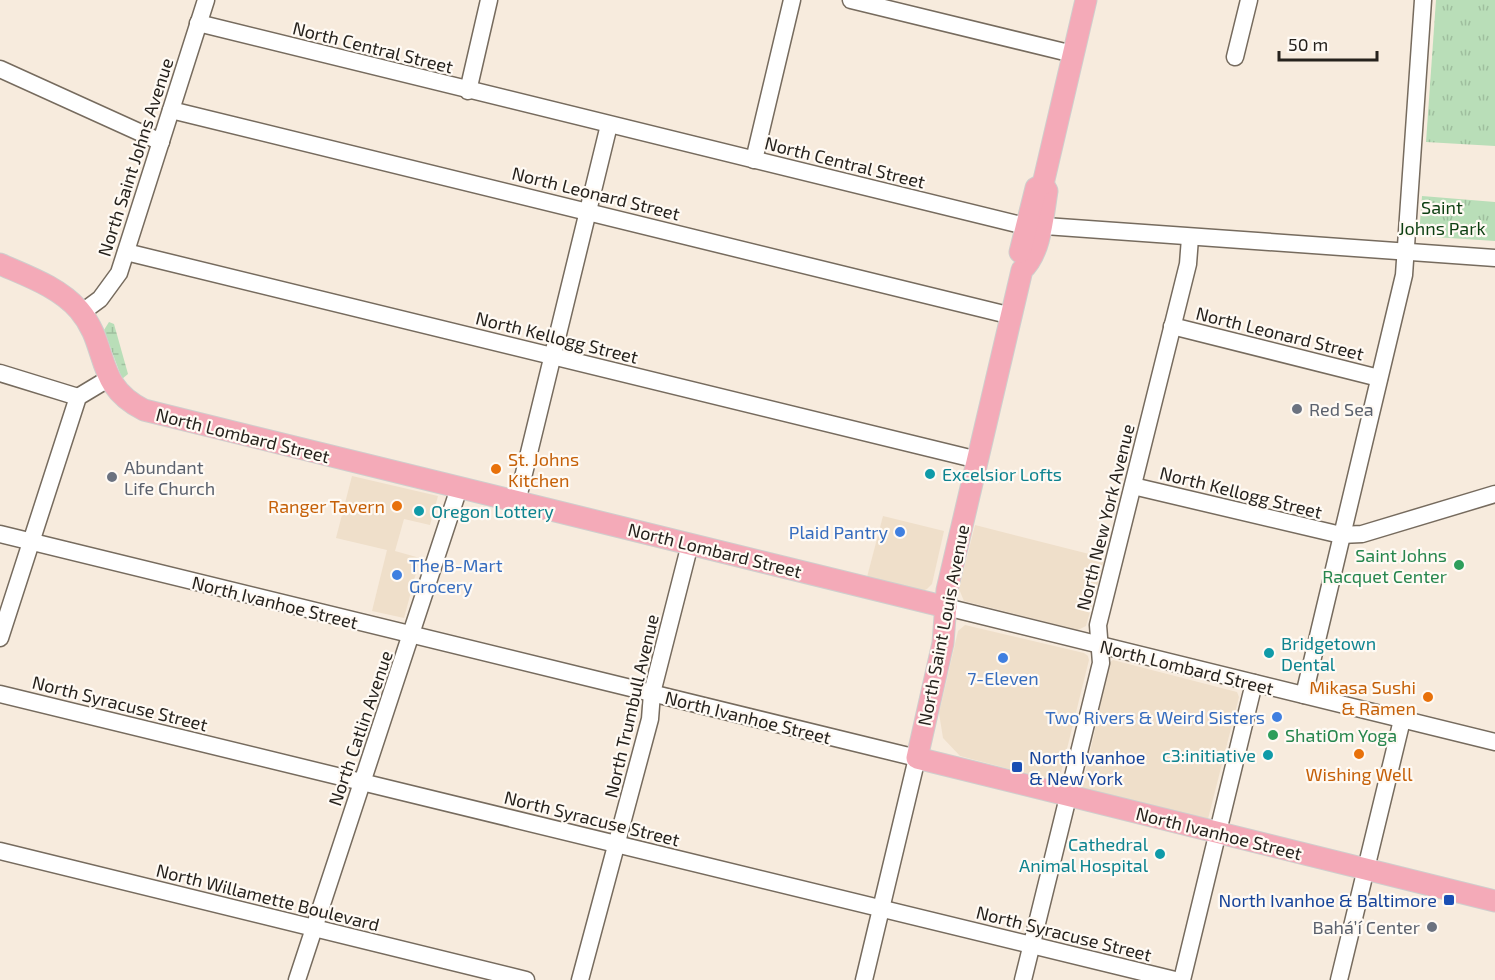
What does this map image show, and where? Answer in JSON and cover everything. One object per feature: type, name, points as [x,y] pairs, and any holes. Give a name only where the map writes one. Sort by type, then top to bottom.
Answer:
[{"type":"main road","name":"North Saint Louis Avenue","points":[[917,758],[943,643],[947,590],[1022,270],[1018,260],[1033,226],[1036,188],[1043,184],[1086,0]]},
{"type":"main road","name":"North Lombard Street","points":[[0,264],[54,290],[81,313],[93,334],[108,379],[128,401],[150,412],[946,607]]},
{"type":"main road","name":"North Ivanhoe Street","points":[[917,758],[1495,901]]},
{"type":"street","name":"North Saint Johns Avenue","points":[[81,313],[112,286],[126,252],[206,0]]},
{"type":"street","points":[[468,90],[489,0]]},
{"type":"street","points":[[754,160],[792,0]]},
{"type":"street","points":[[851,0],[1073,54]]},
{"type":"street","points":[[1235,57],[1249,0]]},
{"type":"street","points":[[1304,695],[1404,275],[1423,0]]},
{"type":"street","name":"North Central Street","points":[[198,23],[609,125],[1033,226],[1495,258]]},
{"type":"street","points":[[0,69],[161,142]]},
{"type":"street","name":"North Leonard Street","points":[[171,110],[1012,316]]},
{"type":"street","points":[[517,502],[609,125]]},
{"type":"street","name":"North New York Avenue","points":[[1023,980],[1101,663],[1098,625],[1188,264],[1190,238]]},
{"type":"street","name":"North Kellogg Street","points":[[126,252],[978,460]]},
{"type":"street","name":"North Leonard Street","points":[[1172,326],[1379,378]]},
{"type":"street","points":[[0,372],[78,397]]},
{"type":"street","points":[[0,638],[78,397],[108,379]]},
{"type":"street","name":"North Kellogg Street","points":[[1133,486],[1341,535]]},
{"type":"street","name":"North Catlin Avenue","points":[[297,980],[459,488]]},
{"type":"street","points":[[1341,535],[1362,534],[1495,494]]},
{"type":"street","name":"North Ivanhoe Street","points":[[0,534],[917,758]]},
{"type":"street","name":"North Trumbull Avenue","points":[[580,980],[650,719],[652,693],[690,544]]},
{"type":"street","name":"North Lombard Street","points":[[946,607],[1495,742]]},
{"type":"street","points":[[1182,980],[1254,683]]},
{"type":"street","name":"North Syracuse Street","points":[[0,694],[1175,980]]},
{"type":"street","points":[[1339,980],[1402,720]]},
{"type":"street","name":"North Saint Louis Avenue","points":[[864,980],[917,758]]},
{"type":"street","name":"North Willamette Boulevard","points":[[0,851],[526,980]]},
{"type":"shaded area","points":[[352,476],[438,496],[430,525],[404,519],[395,551],[420,558],[404,618],[372,611],[387,550],[336,538]]},
{"type":"shaded area","points":[[883,516],[944,531],[932,584],[927,589],[923,591],[867,577]]},
{"type":"shaded area","points":[[975,525],[1105,558],[1086,626],[1078,630],[964,601],[959,589]]},
{"type":"shaded area","points":[[965,625],[1084,653],[1088,656],[1089,660],[1061,773],[1057,778],[1051,780],[960,756],[943,738],[939,713],[958,631]]},
{"type":"shaded area","points":[[1113,660],[1237,692],[1239,697],[1208,819],[1082,788],[1110,662]]},
{"type":"green space","name":"Saint Johns Park","points":[[1436,0],[1495,0],[1495,146],[1426,142]]},
{"type":"green space","name":"Saint Johns Park","points":[[1422,196],[1495,202],[1495,241],[1419,236]]},
{"type":"green space","points":[[109,322],[114,324],[128,374],[122,379],[104,330]]},
{"type":"place","name":"Red Sea","points":[[1297,409]]},
{"type":"place","name":"St. Johns Kitchen","points":[[496,469]]},
{"type":"place","name":"Excelsior Lofts","points":[[930,474]]},
{"type":"place","name":"Abundant Life Church","points":[[112,477]]},
{"type":"place","name":"Ranger Tavern","points":[[397,506]]},
{"type":"place","name":"Oregon Lottery","points":[[419,511]]},
{"type":"place","name":"Plaid Pantry","points":[[900,532]]},
{"type":"place","name":"Saint Johns Racquet Center","points":[[1459,565]]},
{"type":"place","name":"The B-Mart Grocery","points":[[397,575]]},
{"type":"place","name":"Bridgetown Dental","points":[[1269,653]]},
{"type":"place","name":"7-Eleven","points":[[1003,658]]},
{"type":"place","name":"Mikasa Sushi & Ramen","points":[[1428,697]]},
{"type":"place","name":"Two Rivers & Weird Sisters","points":[[1277,717]]},
{"type":"place","name":"ShatiOm Yoga","points":[[1273,735]]},
{"type":"place","name":"Wishing Well","points":[[1359,754]]},
{"type":"place","name":"c3:initiative","points":[[1268,755]]},
{"type":"place","name":"North Ivanhoe & New York","points":[[1017,767]]},
{"type":"place","name":"Cathedral Animal Hospital","points":[[1160,854]]},
{"type":"place","name":"North Ivanhoe & Baltimore","points":[[1449,900]]},
{"type":"place","name":"Bahá’í Center","points":[[1432,927]]}]
